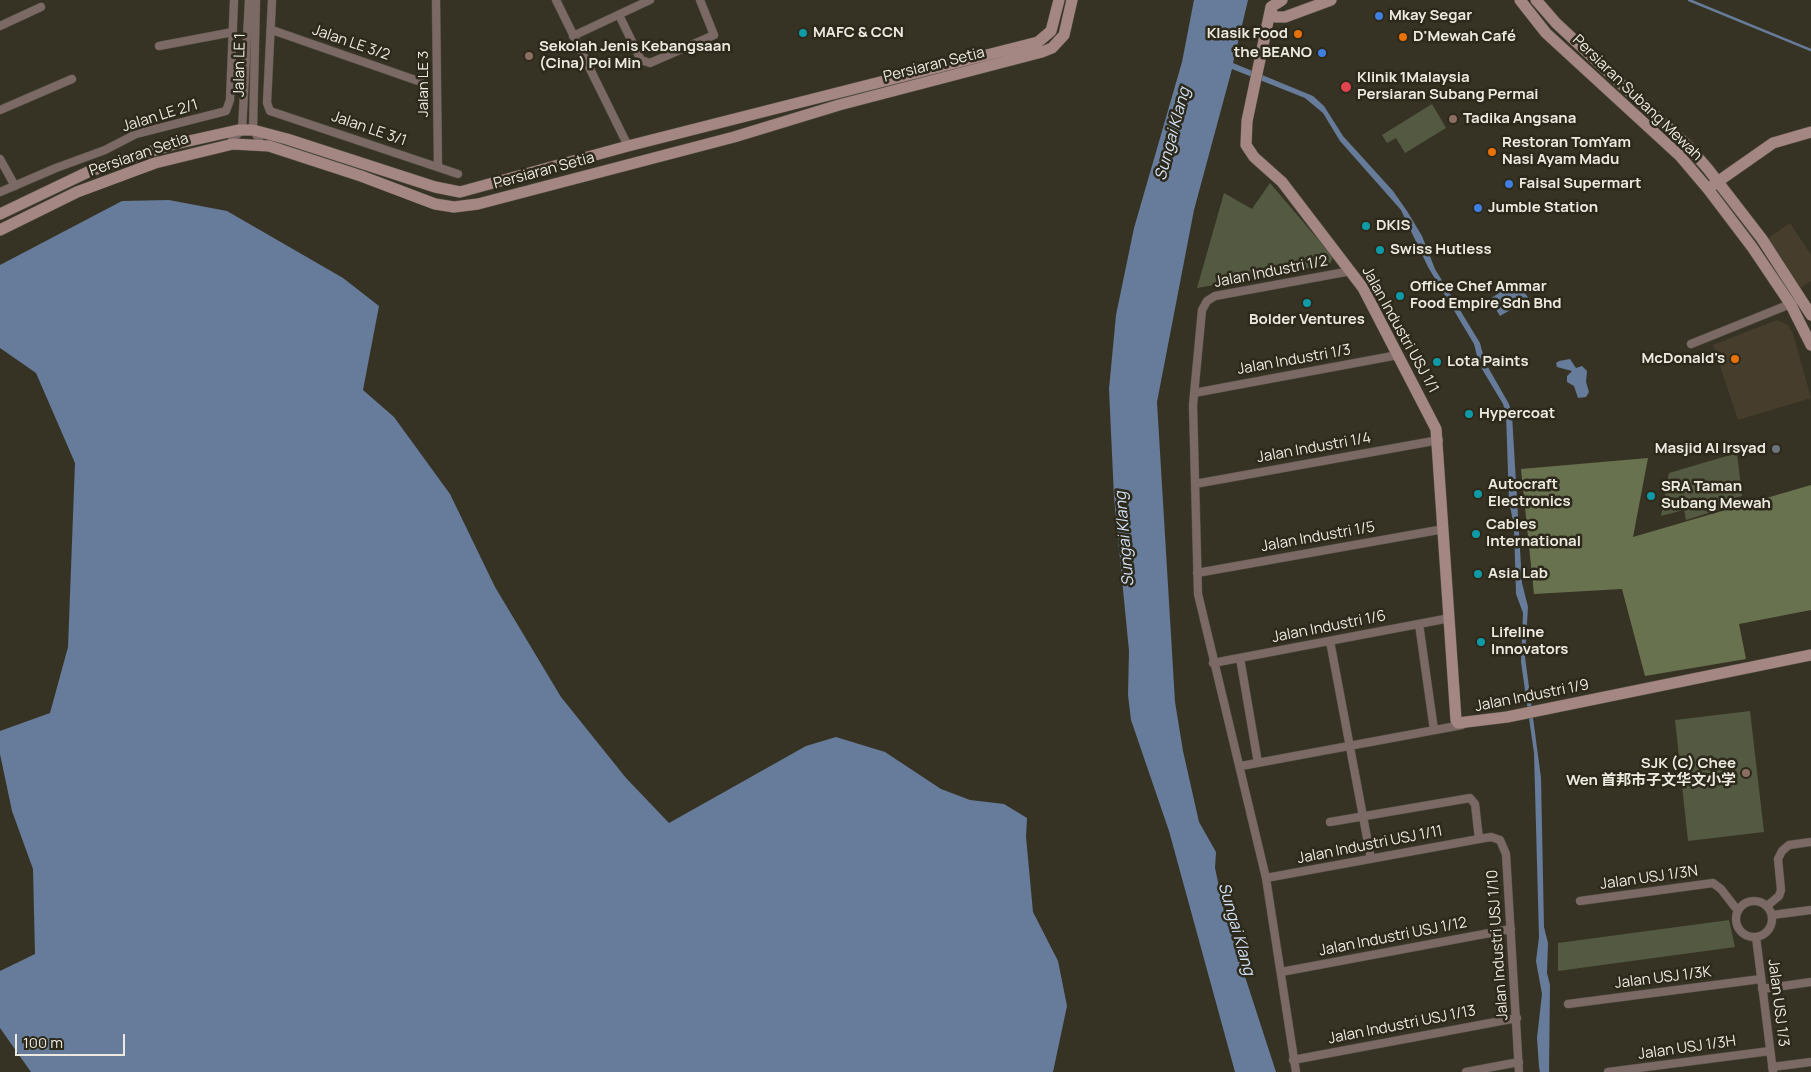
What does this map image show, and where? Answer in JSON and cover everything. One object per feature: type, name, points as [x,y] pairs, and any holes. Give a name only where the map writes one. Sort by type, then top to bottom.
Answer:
[{"type":"street","name":"Jalan LE 2/1","points":[[0,192],[105,150],[136,134],[226,111],[230,100],[234,0]]},
{"type":"street","name":"Jalan LE 1","points":[[247,130],[249,0]]},
{"type":"street","name":"Jalan LE 1","points":[[247,130],[256,0]]},
{"type":"street","points":[[272,0],[272,30]]},
{"type":"street","name":"Jalan LE 3","points":[[436,0],[438,167]]},
{"type":"street","points":[[556,0],[628,146],[633,163]]},
{"type":"street","points":[[573,36],[650,0]]},
{"type":"street","points":[[619,15],[641,60],[650,63],[714,35],[700,0]]},
{"type":"street","points":[[1059,0],[1055,22],[1048,35],[1056,45],[1064,35],[1072,0]]},
{"type":"street","points":[[1282,0],[1271,7],[1270,13],[1276,17],[1284,17],[1331,0]]},
{"type":"street","name":"Persiaran Subang Mewah","points":[[1520,0],[1546,33],[1680,156],[1708,189],[1752,247],[1790,305],[1811,345]]},
{"type":"street","name":"Persiaran Subang Mewah","points":[[1536,0],[1556,23],[1689,147],[1762,239],[1811,315]]},
{"type":"street","points":[[0,26],[41,7]]},
{"type":"street","name":"Jalan Industri USJ 1/1","points":[[1270,13],[1258,67],[1246,139],[1249,152],[1282,182],[1363,288],[1436,429],[1439,440],[1456,720],[1462,725]]},
{"type":"street","name":"Jalan LE 3/2","points":[[272,30],[421,82]]},
{"type":"street","name":"Jalan LE 3/1","points":[[272,30],[267,103],[270,111],[458,174]]},
{"type":"street","points":[[159,46],[232,32]]},
{"type":"street","name":"Persiaran Setia","points":[[0,214],[90,171],[171,145],[247,130],[287,139],[435,187],[460,192],[628,146],[1038,42],[1048,35]]},
{"type":"street","name":"Persiaran Setia","points":[[0,230],[77,192],[155,163],[233,144],[259,145],[317,161],[435,204],[454,207],[478,204],[758,130],[840,104],[1042,52],[1056,45]]},
{"type":"street","points":[[0,110],[72,79]]},
{"type":"street","points":[[233,144],[232,139],[247,130],[259,139],[259,145]]},
{"type":"street","points":[[1708,189],[1773,143],[1811,132]]},
{"type":"street","points":[[0,159],[15,186]]},
{"type":"street","points":[[1708,169],[1724,173],[1732,171]]},
{"type":"street","points":[[1730,198],[1728,185],[1732,171]]},
{"type":"street","name":"Jalan Industri 1/2","points":[[1194,393],[1202,310],[1207,301],[1215,296],[1351,271]]},
{"type":"street","points":[[1691,344],[1790,305],[1801,298]]},
{"type":"street","name":"Jalan Industri 1/3","points":[[1194,393],[1398,355]]},
{"type":"street","points":[[1194,393],[1197,573],[1202,620],[1241,766],[1266,878],[1296,1072]]},
{"type":"street","name":"Jalan Industri 1/4","points":[[1195,484],[1439,440]]},
{"type":"street","name":"Jalan Industri 1/5","points":[[1197,573],[1444,529]]},
{"type":"street","name":"Jalan Industri 1/6","points":[[1213,662],[1450,618]]},
{"type":"street","points":[[1419,624],[1434,730]]},
{"type":"street","points":[[1330,641],[1371,859]]},
{"type":"street","name":"Jalan Industri 1/9","points":[[1241,766],[1530,712],[1811,655]]},
{"type":"street","points":[[1240,658],[1258,763]]},
{"type":"street","points":[[1330,822],[1470,798],[1475,804],[1479,839]]},
{"type":"street","name":"Jalan Industri USJ 1/10","points":[[1479,839],[1496,838],[1500,840],[1505,848],[1519,1072]]},
{"type":"street","name":"Jalan Industri USJ 1/11","points":[[1266,878],[1479,839]]},
{"type":"street","points":[[1767,906],[1779,896],[1781,890],[1778,859],[1782,851],[1789,845],[1811,842]]},
{"type":"street","name":"Jalan USJ 1/3N","points":[[1580,901],[1713,883],[1721,889],[1738,911]]},
{"type":"street","points":[[1755,901],[1767,906],[1772,915],[1772,921],[1767,932],[1756,937],[1744,934],[1739,929],[1736,917],[1738,911],[1748,902],[1755,901]]},
{"type":"street","points":[[1772,915],[1811,910]]},
{"type":"street","name":"Jalan Industri USJ 1/12","points":[[1281,972],[1511,929]]},
{"type":"street","name":"Jalan USJ 1/3","points":[[1756,937],[1772,1069]]},
{"type":"street","name":"Jalan USJ 1/3K","points":[[1568,1004],[1761,980]]},
{"type":"street","points":[[1762,989],[1811,982]]},
{"type":"street","name":"Jalan Industri USJ 1/13","points":[[1293,1060],[1517,1018]]},
{"type":"street","name":"Jalan USJ 1/3H","points":[[1608,1072],[1770,1051]]},
{"type":"street","points":[[1466,1072],[1518,1062]]},
{"type":"street","points":[[1772,1069],[1811,1062]]},
{"type":"shaded area","points":[[1790,223],[1811,255],[1811,281],[1801,288],[1768,238]]},
{"type":"shaded area","points":[[1777,320],[1788,325],[1793,334],[1811,398],[1738,420],[1713,345]]},
{"type":"green space","points":[[1432,104],[1446,128],[1405,153],[1396,138],[1387,143],[1382,135]]},
{"type":"green space","points":[[1270,183],[1333,257],[1330,264],[1197,288],[1224,193],[1252,209]]},
{"type":"green space","points":[[1737,453],[1742,496],[1719,502],[1721,509],[1686,520],[1684,510],[1661,516],[1669,473]]},
{"type":"green space","points":[[1648,458],[1633,537],[1811,485],[1811,610],[1739,624],[1746,659],[1645,676],[1622,589],[1534,594],[1521,469]]},
{"type":"green space","points":[[1750,711],[1764,832],[1688,841],[1675,720]]},
{"type":"green space","points":[[1729,920],[1735,947],[1558,971],[1558,943]]},
{"type":"water","name":"Sungai Klang","points":[[1194,0],[1248,0],[1233,63],[1313,96],[1324,106],[1343,136],[1393,191],[1422,236],[1435,269],[1480,343],[1485,362],[1509,404],[1512,415],[1522,583],[1528,607],[1525,657],[1541,778],[1544,927],[1548,943],[1547,973],[1550,985],[1549,1072],[1540,1072],[1537,1038],[1542,994],[1536,961],[1539,937],[1534,753],[1521,662],[1523,613],[1516,594],[1514,526],[1509,501],[1506,414],[1503,404],[1479,364],[1474,344],[1428,267],[1401,210],[1340,141],[1323,113],[1305,98],[1232,69],[1194,210],[1157,402],[1175,702],[1183,751],[1199,822],[1216,852],[1215,868],[1225,915],[1276,1072],[1235,1072],[1169,831],[1131,720],[1128,695],[1129,651],[1114,497],[1109,389],[1116,315],[1134,228],[1182,62]]},
{"type":"water","points":[[169,200],[227,211],[343,278],[379,306],[363,390],[394,417],[450,494],[495,587],[561,697],[626,778],[669,823],[806,746],[836,737],[885,752],[941,789],[970,800],[1004,804],[1027,818],[1026,837],[1033,912],[1058,961],[1067,1006],[1053,1072],[31,1072],[0,1028],[0,971],[35,954],[33,869],[12,811],[0,754],[0,731],[50,713],[68,647],[75,463],[36,373],[0,348],[0,265],[122,201]]},
{"type":"water","points":[[1517,281],[1529,299],[1500,316],[1490,299]]},
{"type":"water","points":[[1570,359],[1576,368],[1582,366],[1587,371],[1586,382],[1589,392],[1586,397],[1578,398],[1574,386],[1567,382],[1567,376],[1572,371],[1557,367],[1556,363],[1559,361]]},
{"type":"waterway","points":[[1689,0],[1811,50]]},
{"type":"place","name":"Mkay Segar","points":[[1379,16]]},
{"type":"place","name":"MAFC & CCN","points":[[803,33]]},
{"type":"place","name":"Klasik Food","points":[[1298,34]]},
{"type":"place","name":"D'Mewah Café","points":[[1403,37]]},
{"type":"place","name":"the BEANO","points":[[1322,53]]},
{"type":"place","name":"Sekolah Jenis Kebangsaan (Cina) Poi Min","points":[[529,56]]},
{"type":"place","name":"Klinik 1Malaysia Persiaran Subang Permai","points":[[1346,87]]},
{"type":"place","name":"Tadika Angsana","points":[[1453,119]]},
{"type":"place","name":"Restoran TomYam Nasi Ayam Madu","points":[[1492,152]]},
{"type":"place","name":"Faisal Supermart","points":[[1509,184]]},
{"type":"place","name":"Jumble Station","points":[[1478,208]]},
{"type":"place","name":"DKIS","points":[[1366,226]]},
{"type":"place","name":"Swiss Hutless","points":[[1380,250]]},
{"type":"place","name":"Office Chef Ammar Food Empire Sdn Bhd","points":[[1400,296]]},
{"type":"place","name":"Bolder Ventures","points":[[1307,303]]},
{"type":"place","name":"McDonald's","points":[[1735,359]]},
{"type":"place","name":"Lota Paints","points":[[1437,362]]},
{"type":"place","name":"Hypercoat","points":[[1469,414]]},
{"type":"place","name":"Masjid Al Irsyad","points":[[1776,449]]},
{"type":"place","name":"Autocraft Electronics","points":[[1478,494]]},
{"type":"place","name":"SRA Taman Subang Mewah","points":[[1651,496]]},
{"type":"place","name":"Cables International","points":[[1476,534]]},
{"type":"place","name":"Asia Lab","points":[[1478,574]]},
{"type":"place","name":"Lifeline Innovators","points":[[1481,642]]},
{"type":"place","name":"SJK (C) Chee Wen 首邦市子文华文小学","points":[[1746,773]]}]
